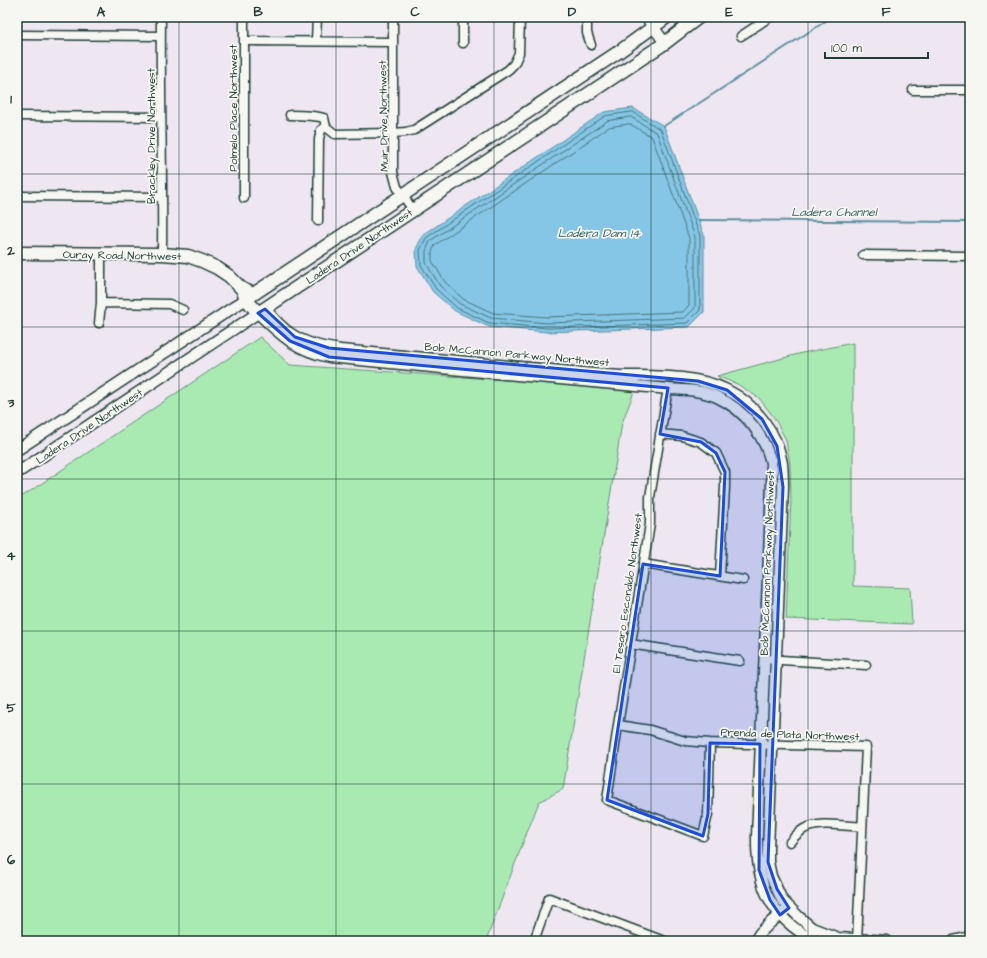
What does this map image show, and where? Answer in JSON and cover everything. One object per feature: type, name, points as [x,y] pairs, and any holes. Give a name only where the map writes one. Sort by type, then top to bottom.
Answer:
[{"type":"main road","name":"Ladera Drive Northwest","points":[[247,294],[403,195],[620,51],[667,17]]},
{"type":"main road","name":"Ladera Drive Northwest","points":[[261,311],[665,43],[699,17]]},
{"type":"main road","name":"Ouray Road Northwest","points":[[17,253],[162,254],[188,256],[217,268],[229,276],[261,311]]},
{"type":"street","name":"Brackley Drive Northwest","points":[[161,17],[162,254]]},
{"type":"street","name":"Polmelo Place Northwest","points":[[244,17],[244,198]]},
{"type":"street","points":[[316,42],[317,17]]},
{"type":"street","name":"Muir Drive Northwest","points":[[393,17],[393,172],[397,187],[413,210]]},
{"type":"street","points":[[463,17],[463,43]]},
{"type":"street","points":[[290,115],[317,116],[324,118],[326,127],[335,134],[392,133],[414,130],[508,70],[514,64],[519,53],[520,17]]},
{"type":"street","points":[[587,17],[587,33],[591,45]]},
{"type":"street","points":[[646,17],[665,43]]},
{"type":"street","points":[[741,36],[770,17]]},
{"type":"street","points":[[17,35],[161,36]]},
{"type":"street","points":[[244,41],[393,42]]},
{"type":"street","points":[[913,90],[970,90]]},
{"type":"street","points":[[17,116],[161,117]]},
{"type":"street","points":[[318,221],[319,139],[320,130],[326,127]]},
{"type":"street","points":[[17,196],[162,197]]},
{"type":"street","points":[[99,323],[101,302],[101,253]]},
{"type":"street","points":[[863,255],[970,256]]},
{"type":"street","name":"Ladera Drive Northwest","points":[[17,450],[247,294]]},
{"type":"street","points":[[101,302],[169,304],[183,310]]},
{"type":"street","name":"Ladera Drive Northwest","points":[[17,473],[261,311]]},
{"type":"street","name":"Bob McCannon Parkway Northwest","points":[[261,311],[276,330],[290,341],[308,350],[329,357],[698,391],[716,396],[732,405],[754,426],[768,453],[772,469],[760,744],[757,851],[758,866],[762,881],[774,908],[794,928],[815,941]]},
{"type":"street","name":"Bob McCannon Parkway Northwest","points":[[261,311],[295,337],[329,348],[604,374],[698,381],[712,384],[727,390],[752,408],[771,431],[782,461],[784,487],[768,849],[768,862],[771,876],[782,900],[798,918],[812,928],[838,938],[887,941]]},
{"type":"street","name":"El Tesaro Escondido Northwest","points":[[668,388],[650,497],[650,524],[630,644],[607,800],[703,836],[708,814],[710,743]]},
{"type":"street","points":[[660,434],[682,436],[701,442],[716,453],[725,472],[720,576]]},
{"type":"street","points":[[643,564],[743,580]]},
{"type":"street","points":[[630,644],[740,661]]},
{"type":"street","points":[[764,659],[866,665]]},
{"type":"street","name":"Prenda de Plata Northwest","points":[[618,725],[650,730],[685,741],[866,747],[857,940]]},
{"type":"street","points":[[790,842],[801,830],[818,825],[862,828]]},
{"type":"street","points":[[534,941],[549,898],[664,941]]},
{"type":"street","points":[[755,941],[771,922],[789,908]]},
{"type":"street","points":[[953,941],[970,937]]},
{"type":"highlighted area","points":[[265,309],[295,337],[329,348],[698,381],[727,390],[762,419],[777,446],[783,487],[768,862],[777,889],[789,908],[780,915],[770,900],[759,870],[760,744],[710,743],[708,814],[703,836],[607,800],[643,564],[720,576],[725,472],[716,453],[701,442],[660,434],[668,388],[329,357],[290,341],[258,313]]},
{"type":"green space","points":[[260,337],[290,365],[635,389],[622,423],[563,789],[539,802],[486,941],[17,941],[17,500]]},
{"type":"green space","points":[[853,343],[853,586],[910,588],[912,624],[786,619],[791,499],[790,464],[786,440],[775,419],[759,398],[737,384],[717,376],[802,353]]},
{"type":"water","name":"Ladera Dam 14","points":[[633,108],[664,126],[704,235],[704,312],[689,327],[547,332],[489,327],[455,311],[433,292],[417,266],[416,249],[423,235],[604,112]]},
{"type":"waterway","points":[[664,126],[832,17]]},
{"type":"waterway","name":"Ladera Channel","points":[[699,220],[970,222]]}]
